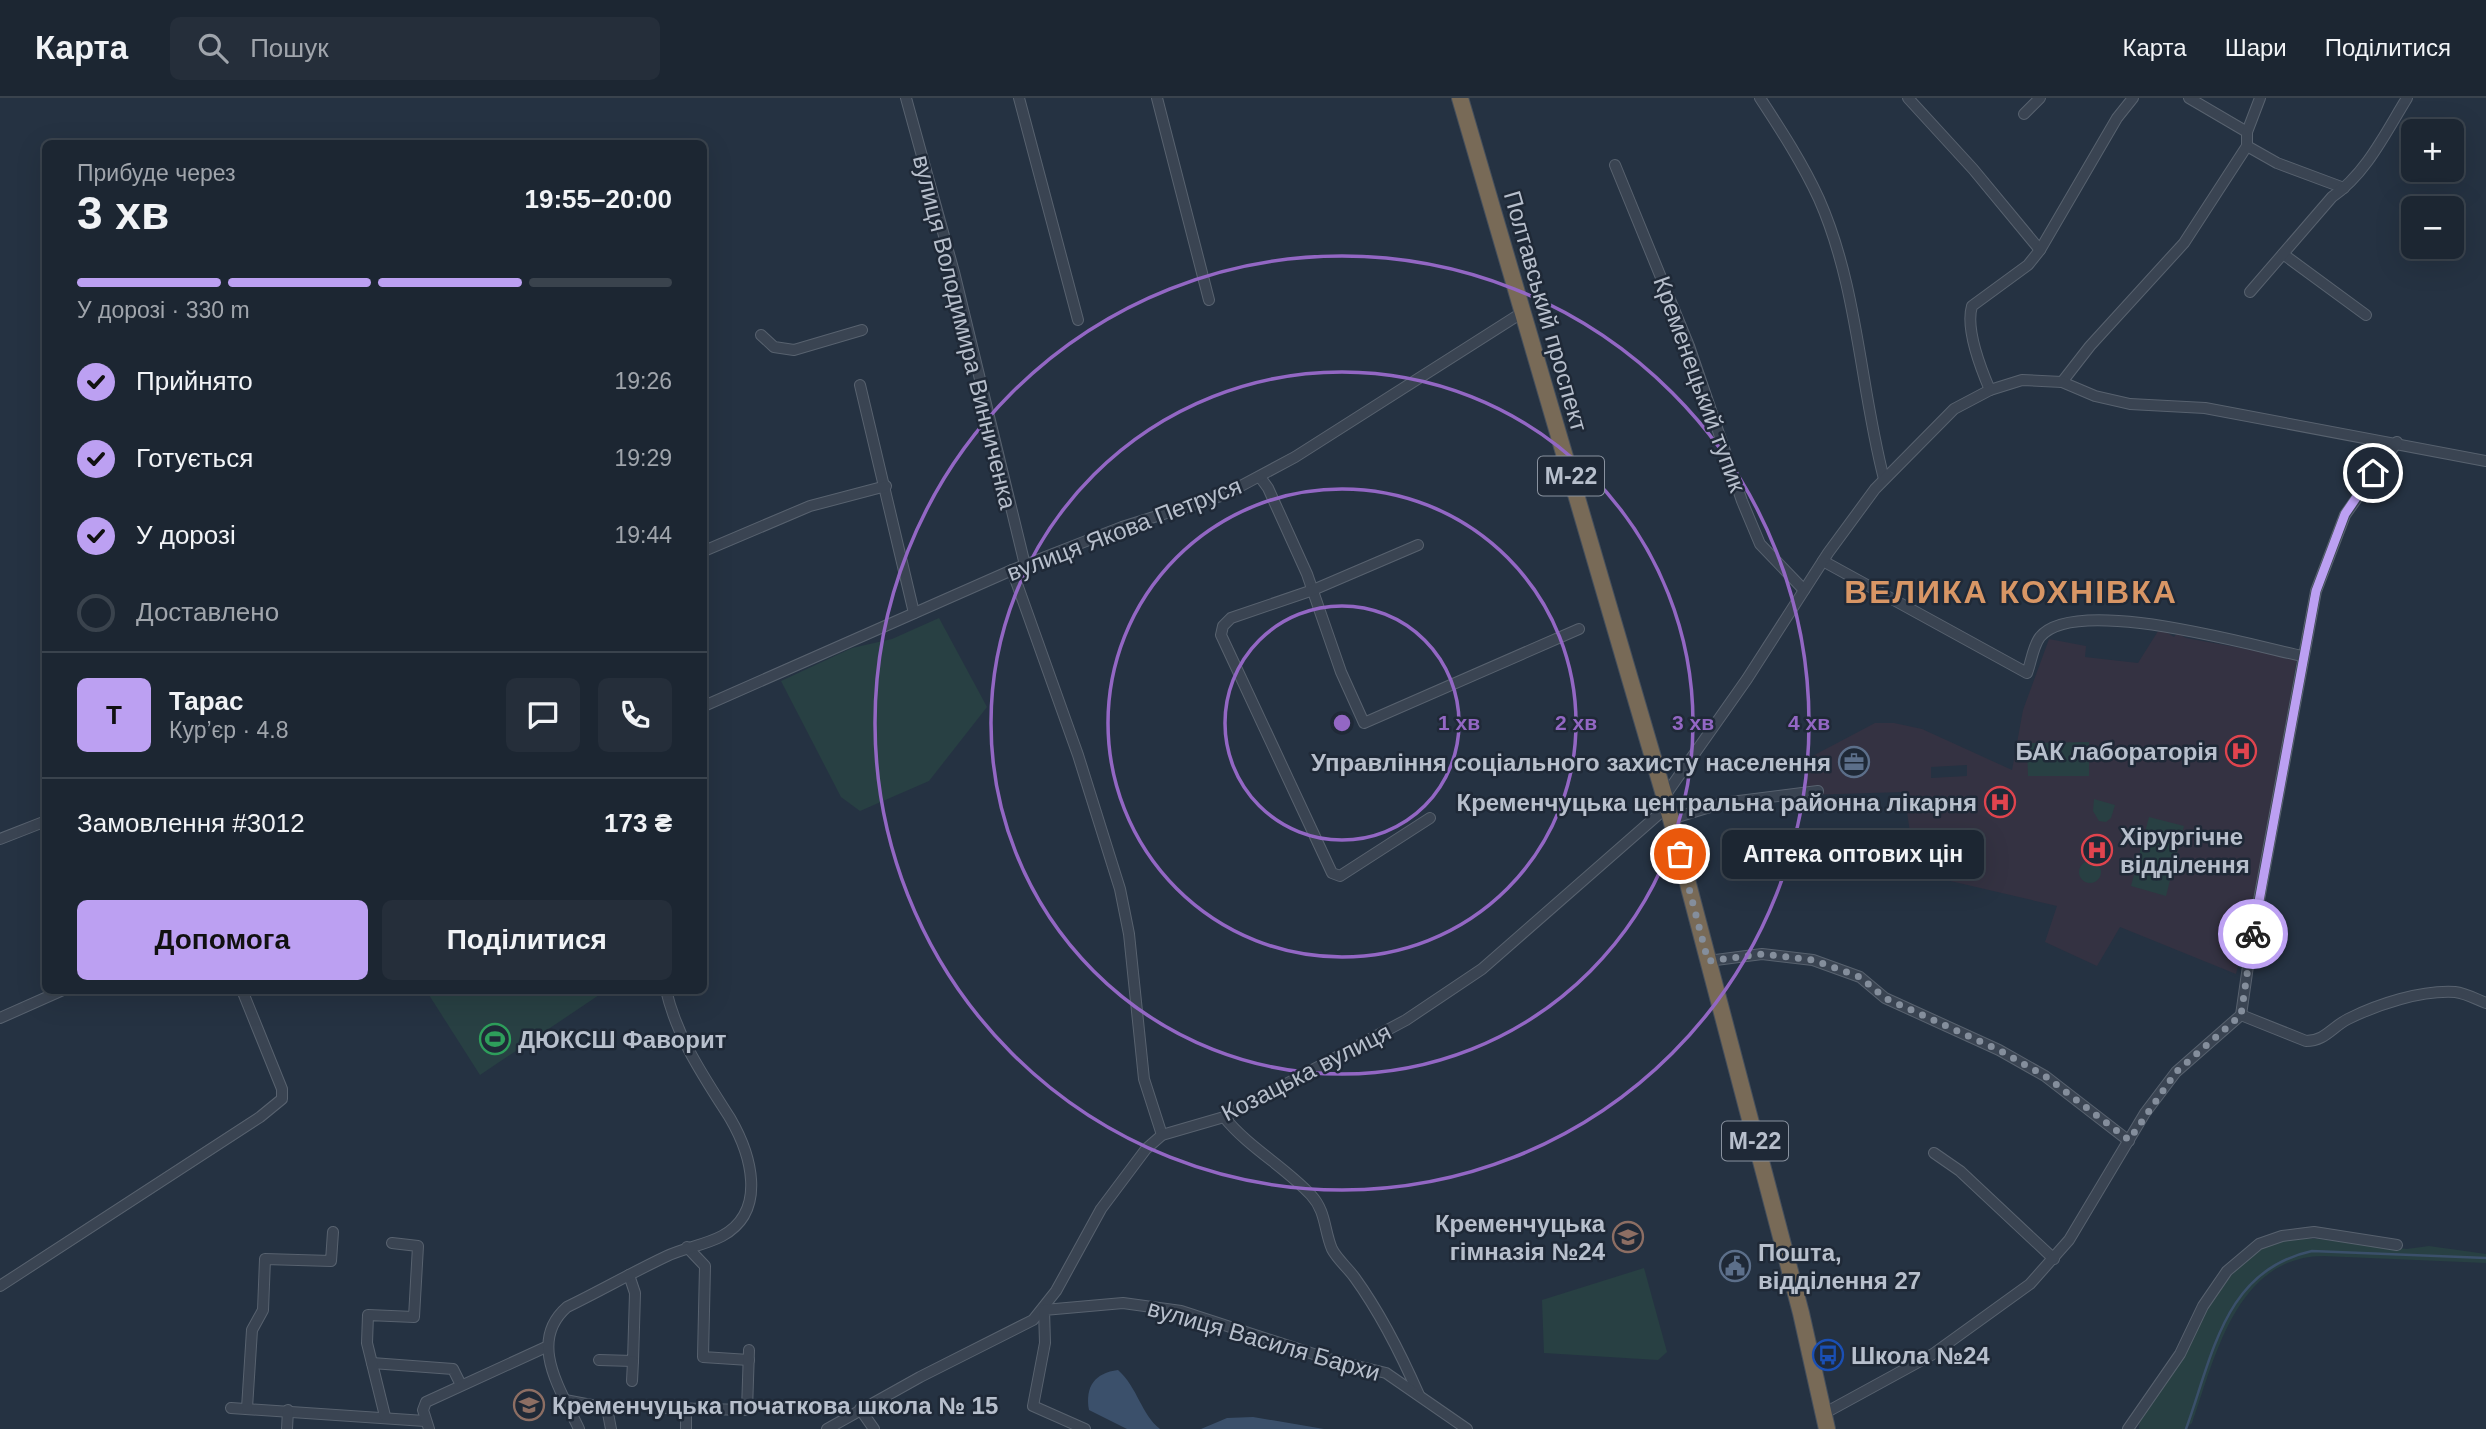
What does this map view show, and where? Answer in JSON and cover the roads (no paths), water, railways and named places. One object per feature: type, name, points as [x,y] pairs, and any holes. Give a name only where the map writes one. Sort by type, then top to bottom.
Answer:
[{"type":"highway","name":"Полтавський проспект","points":[[1460,98],[1668,807],[1826,1421]]},
{"type":"street","name":"вулиця Володимира Винниченка","points":[[906,98],[954,272],[1025,565]]},
{"type":"street","points":[[1019,98],[1078,320]]},
{"type":"street","points":[[1157,98],[1209,300]]},
{"type":"street","points":[[1760,98],[1819,200],[1839,262],[1860,352],[1872,435],[1884,479]]},
{"type":"street","points":[[1908,98],[1973,169],[2040,250]]},
{"type":"street","points":[[2024,114],[2040,98]]},
{"type":"street","points":[[1990,390],[1972,330],[1972,306],[2028,265],[2040,250],[2117,118],[2133,98]]},
{"type":"street","points":[[2189,98],[2247,132]]},
{"type":"street","points":[[2062,382],[2090,346],[2184,243],[2247,146],[2247,132],[2260,98]]},
{"type":"street","points":[[2250,292],[2332,197],[2364,166],[2407,98]]},
{"type":"street","points":[[2247,146],[2277,163],[2344,188]]},
{"type":"street","name":"Кременецький тупик","points":[[1615,165],[1689,346],[1742,501],[1760,544],[1804,590]]},
{"type":"street","points":[[2283,254],[2366,315]]},
{"type":"street","name":"вулиця Якова Петруся","points":[[707,705],[1012,570],[1122,527],[1224,495],[1260,477],[1523,312]]},
{"type":"street","points":[[761,335],[774,347],[794,350],[862,330]]},
{"type":"street","points":[[1668,807],[1823,561],[1884,479],[1954,409],[1990,390],[2022,380],[2062,382],[2095,396],[2130,404],[2205,408],[2397,442],[2486,461]]},
{"type":"street","points":[[860,385],[914,612]]},
{"type":"street","points":[[1826,1421],[1933,1354],[2030,1284],[2069,1240],[2129,1140],[2176,1072],[2241,1015],[2252,938],[2316,591],[2345,514],[2397,442]]},
{"type":"street","points":[[1260,477],[1268,488],[1313,590],[1341,672],[1364,723],[1579,629]]},
{"type":"street","points":[[707,550],[810,506],[886,486]]},
{"type":"street","points":[[1418,545],[1313,590],[1231,618],[1223,626],[1221,635],[1332,873],[1339,876],[1430,818]]},
{"type":"street","points":[[1823,561],[2027,673],[2040,638],[2056,627],[2078,620],[2121,621],[2177,628],[2302,656]]},
{"type":"street","points":[[1012,570],[1078,755],[1119,889],[1129,934],[1144,1079],[1162,1135]]},
{"type":"street","points":[[1668,807],[1818,791]]},
{"type":"street","name":"Козацька вулиця","points":[[827,1429],[860,1409],[1034,1320],[1044,1310],[1101,1209],[1146,1149],[1162,1135],[1224,1117],[1406,1020],[1445,995],[1514,942],[1668,807]]},
{"type":"street","points":[[0,839],[42,823]]},
{"type":"street","points":[[1708,961],[1762,954],[1813,960],[1860,977],[1885,998],[1999,1050],[2045,1076],[2129,1140]]},
{"type":"street","points":[[2241,1015],[2306,1041],[2316,1041],[2347,1019],[2377,1007],[2424,995],[2455,992],[2486,1003]]},
{"type":"street","points":[[0,1018],[54,994]]},
{"type":"street","points":[[0,1286],[241,1130],[282,1098],[282,1089],[244,994]]},
{"type":"street","points":[[579,1429],[549,1365],[546,1348],[556,1317],[567,1307],[629,1275],[687,1247],[721,1236],[740,1222],[753,1184],[751,1164],[738,1133],[676,1030],[667,994]]},
{"type":"street","points":[[1224,1117],[1238,1135],[1310,1194],[1321,1207],[1333,1251],[1355,1278],[1375,1310],[1400,1353],[1419,1395]]},
{"type":"street","points":[[1934,1153],[1960,1171],[2053,1259]]},
{"type":"street","points":[[247,1408],[252,1330],[263,1310],[265,1259],[331,1261],[333,1231]]},
{"type":"street","points":[[2128,1429],[2180,1353],[2203,1306],[2227,1271],[2259,1244],[2282,1236],[2314,1232],[2397,1245]]},
{"type":"street","points":[[385,1416],[367,1343],[368,1315],[414,1317],[418,1246],[392,1243]]},
{"type":"street","points":[[666,1409],[747,1410],[749,1355],[703,1357],[705,1266],[687,1247]]},
{"type":"street","points":[[629,1275],[635,1293],[632,1381]]},
{"type":"street","name":"вулиця Василя Бархи","points":[[1044,1310],[1123,1303],[1181,1311],[1332,1360],[1386,1373],[1467,1429]]},
{"type":"street","points":[[1044,1310],[1045,1343],[1033,1406],[1085,1429]]},
{"type":"street","points":[[231,1408],[385,1416],[427,1425],[423,1410],[426,1402],[546,1348]]},
{"type":"street","points":[[599,1360],[633,1361]]},
{"type":"street","points":[[372,1363],[453,1369],[461,1385]]},
{"type":"street","points":[[565,1400],[607,1408],[611,1429]]},
{"type":"street","points":[[686,1409],[686,1429]]},
{"type":"street","points":[[860,1409],[874,1429]]},
{"type":"street","points":[[287,1429],[288,1410]]},
{"type":"street","points":[[362,1429],[363,1415]]},
{"type":"water","points":[[1118,1370],[1148,1416],[1160,1429],[1127,1429],[1089,1410],[1089,1394],[1093,1382],[1103,1374]]},
{"type":"water","points":[[1253,1417],[1324,1429],[1201,1429],[1227,1418]]},
{"type":"waterway","points":[[2186,1429],[2226,1319],[2241,1296],[2259,1276],[2282,1261],[2312,1251],[2486,1258]]},
{"type":"place","name":"БАК лабораторія","points":[[2241,751]]},
{"type":"place","name":"Управління соціального захисту населення","points":[[1854,762]]},
{"type":"place","name":"Кременчуцька центральна районна лікарня","points":[[2000,802]]},
{"type":"place","name":"Хірургічне відділення","points":[[2097,850]]},
{"type":"place","name":"Аптека оптових цін","points":[[1680,854]]},
{"type":"place","name":"ДЮКСШ Фаворит","points":[[495,1039]]},
{"type":"place","name":"Кременчуцька гімназія №24","points":[[1628,1237]]},
{"type":"place","name":"Пошта, відділення 27","points":[[1735,1266]]},
{"type":"place","name":"Школа №24","points":[[1828,1355]]},
{"type":"place","name":"Кременчуцька початкова школа № 15","points":[[529,1405]]},
{"type":"district","name":"ВЕЛИКА КОХНІВКА","points":[[2011,592]]}]
